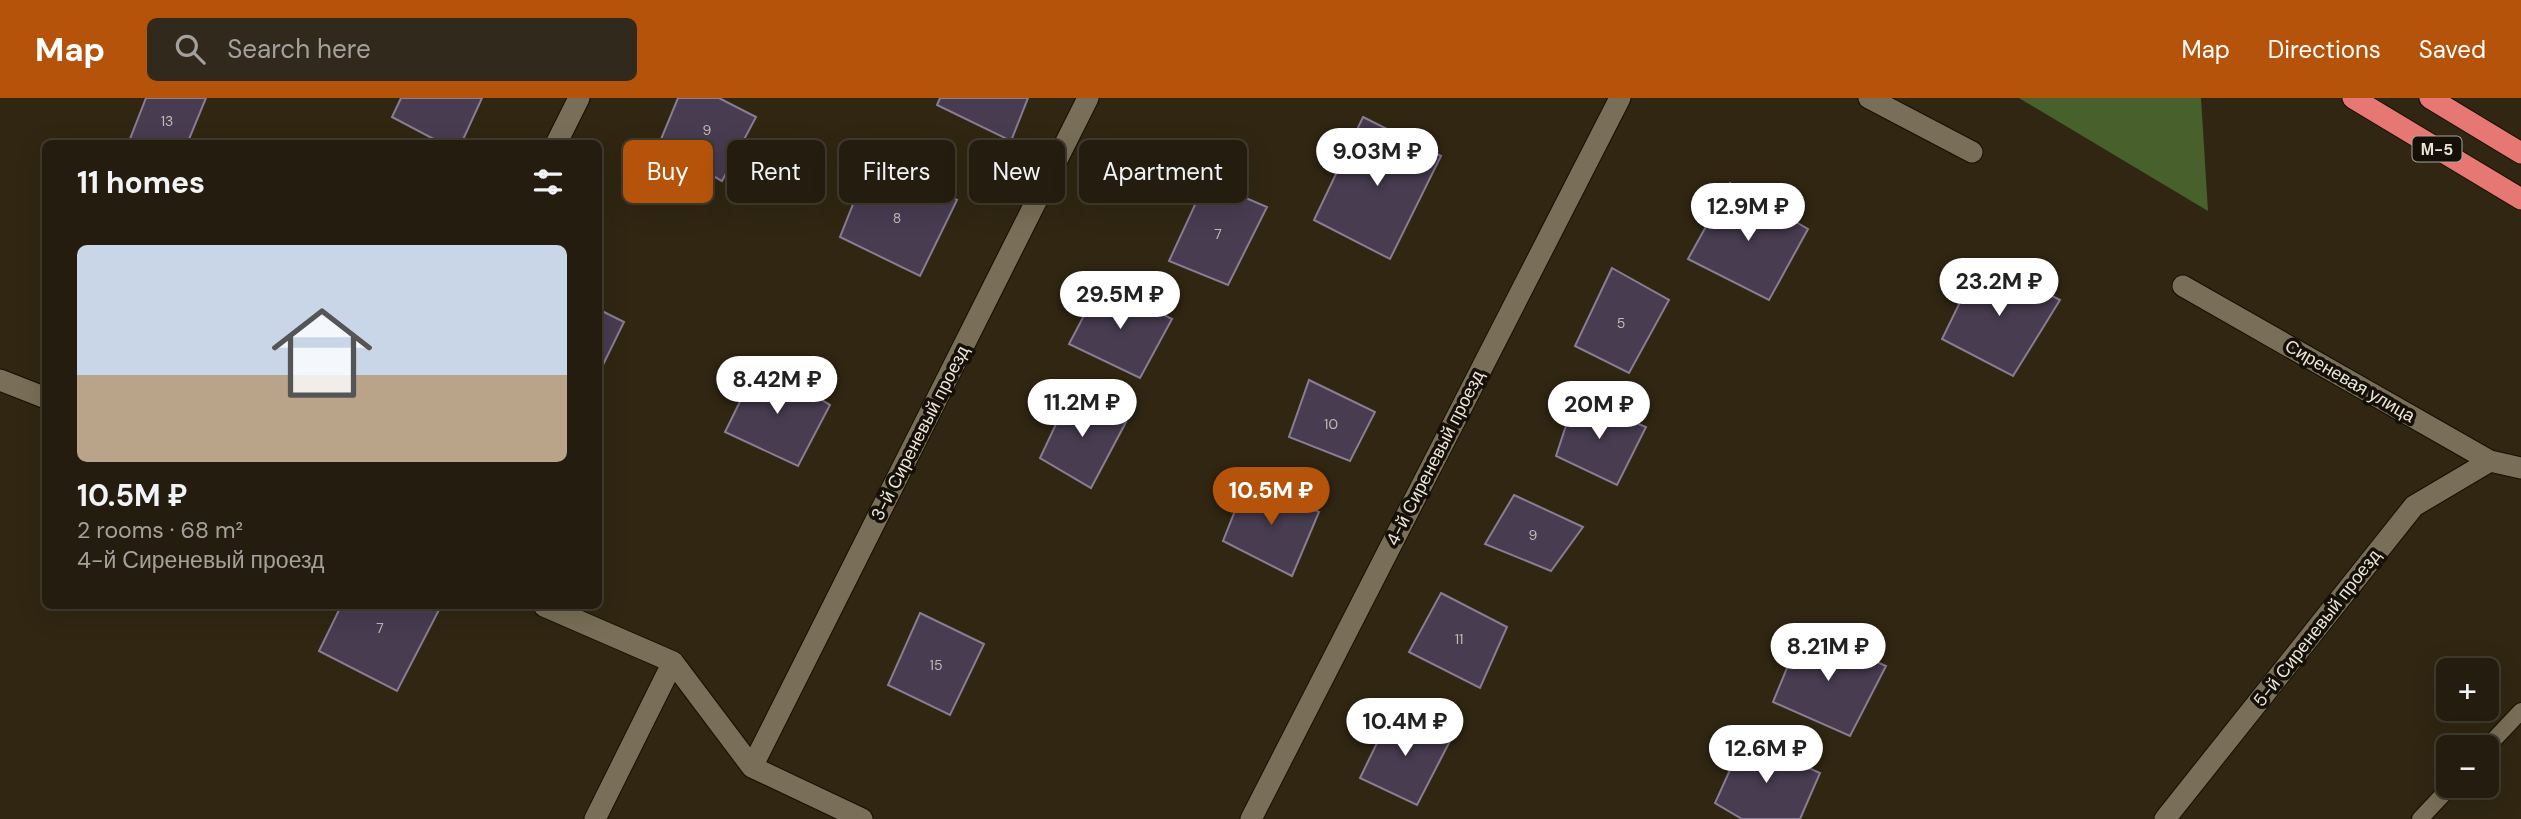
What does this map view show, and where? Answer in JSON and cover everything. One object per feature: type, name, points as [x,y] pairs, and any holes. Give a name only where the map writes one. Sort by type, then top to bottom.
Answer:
[{"type":"highway","name":"М-5","points":[[2353,98],[2521,199]]},
{"type":"highway","name":"М-5","points":[[2430,98],[2521,153]]},
{"type":"street","points":[[558,140],[579,98]]},
{"type":"street","name":"3-й Сиреневый проезд","points":[[751,767],[1088,98]]},
{"type":"street","name":"4-й Сиреневый проезд","points":[[1251,819],[1620,98]]},
{"type":"street","points":[[1869,98],[1972,152]]},
{"type":"street","name":"Сиреневая улица","points":[[2183,286],[2490,461],[2521,468]]},
{"type":"street","points":[[0,380],[42,396]]},
{"type":"street","name":"5-й Сиреневый проезд","points":[[2165,819],[2413,506],[2490,461]]},
{"type":"street","points":[[551,609],[673,662],[751,767],[862,819]]},
{"type":"street","points":[[595,819],[673,662]]},
{"type":"lane","points":[[2498,735],[2521,710]]},
{"type":"lane","points":[[2420,819],[2440,798]]},
{"type":"green space","points":[[2019,98],[2201,98],[2208,211]]},
{"type":"building","points":[[146,98],[206,98],[189,140],[130,140]]},
{"type":"building","points":[[401,98],[482,98],[463,140],[435,140],[392,117]]},
{"type":"building","points":[[678,98],[719,98],[756,117],[744,140],[727,140],[727,172],[722,181],[713,176],[713,140],[661,140]]},
{"type":"building","points":[[940,98],[1028,98],[1011,140],[937,105]]},
{"type":"building","points":[[1363,117],[1441,156],[1390,259],[1314,220]]},
{"type":"building","points":[[1730,183],[1808,229],[1769,300],[1688,259]]},
{"type":"building","points":[[1247,198],[1267,207],[1228,285],[1169,261],[1196,203],[1247,203]]},
{"type":"building","points":[[955,199],[957,200],[920,276],[840,237],[854,203],[955,203]]},
{"type":"building","points":[[1981,259],[2060,300],[2013,376],[1942,339]]},
{"type":"building","points":[[1612,268],[1669,300],[1629,373],[1575,346]]},
{"type":"building","points":[[1101,283],[1172,319],[1140,378],[1069,344]]},
{"type":"building","points":[[602,311],[624,322],[602,367]]},
{"type":"building","points":[[759,363],[830,405],[798,466],[725,432]]},
{"type":"building","points":[[1309,380],[1375,412],[1350,461],[1289,437]]},
{"type":"building","points":[[1072,390],[1126,422],[1091,488],[1040,458]]},
{"type":"building","points":[[1575,398],[1646,427],[1617,485],[1556,456]]},
{"type":"building","points":[[1248,478],[1319,512],[1292,576],[1223,541]]},
{"type":"building","points":[[1514,495],[1583,527],[1551,571],[1485,544]]},
{"type":"building","points":[[1441,593],[1507,627],[1480,688],[1409,652]]},
{"type":"building","points":[[340,609],[439,609],[397,691],[319,651]]},
{"type":"building","points":[[920,613],[984,644],[950,715],[888,685]]},
{"type":"building","points":[[1803,629],[1886,666],[1850,736],[1773,702]]},
{"type":"building","points":[[1392,712],[1451,739],[1417,805],[1360,778]]},
{"type":"building","points":[[1744,739],[1820,773],[1800,819],[1742,819],[1715,803]]}]
